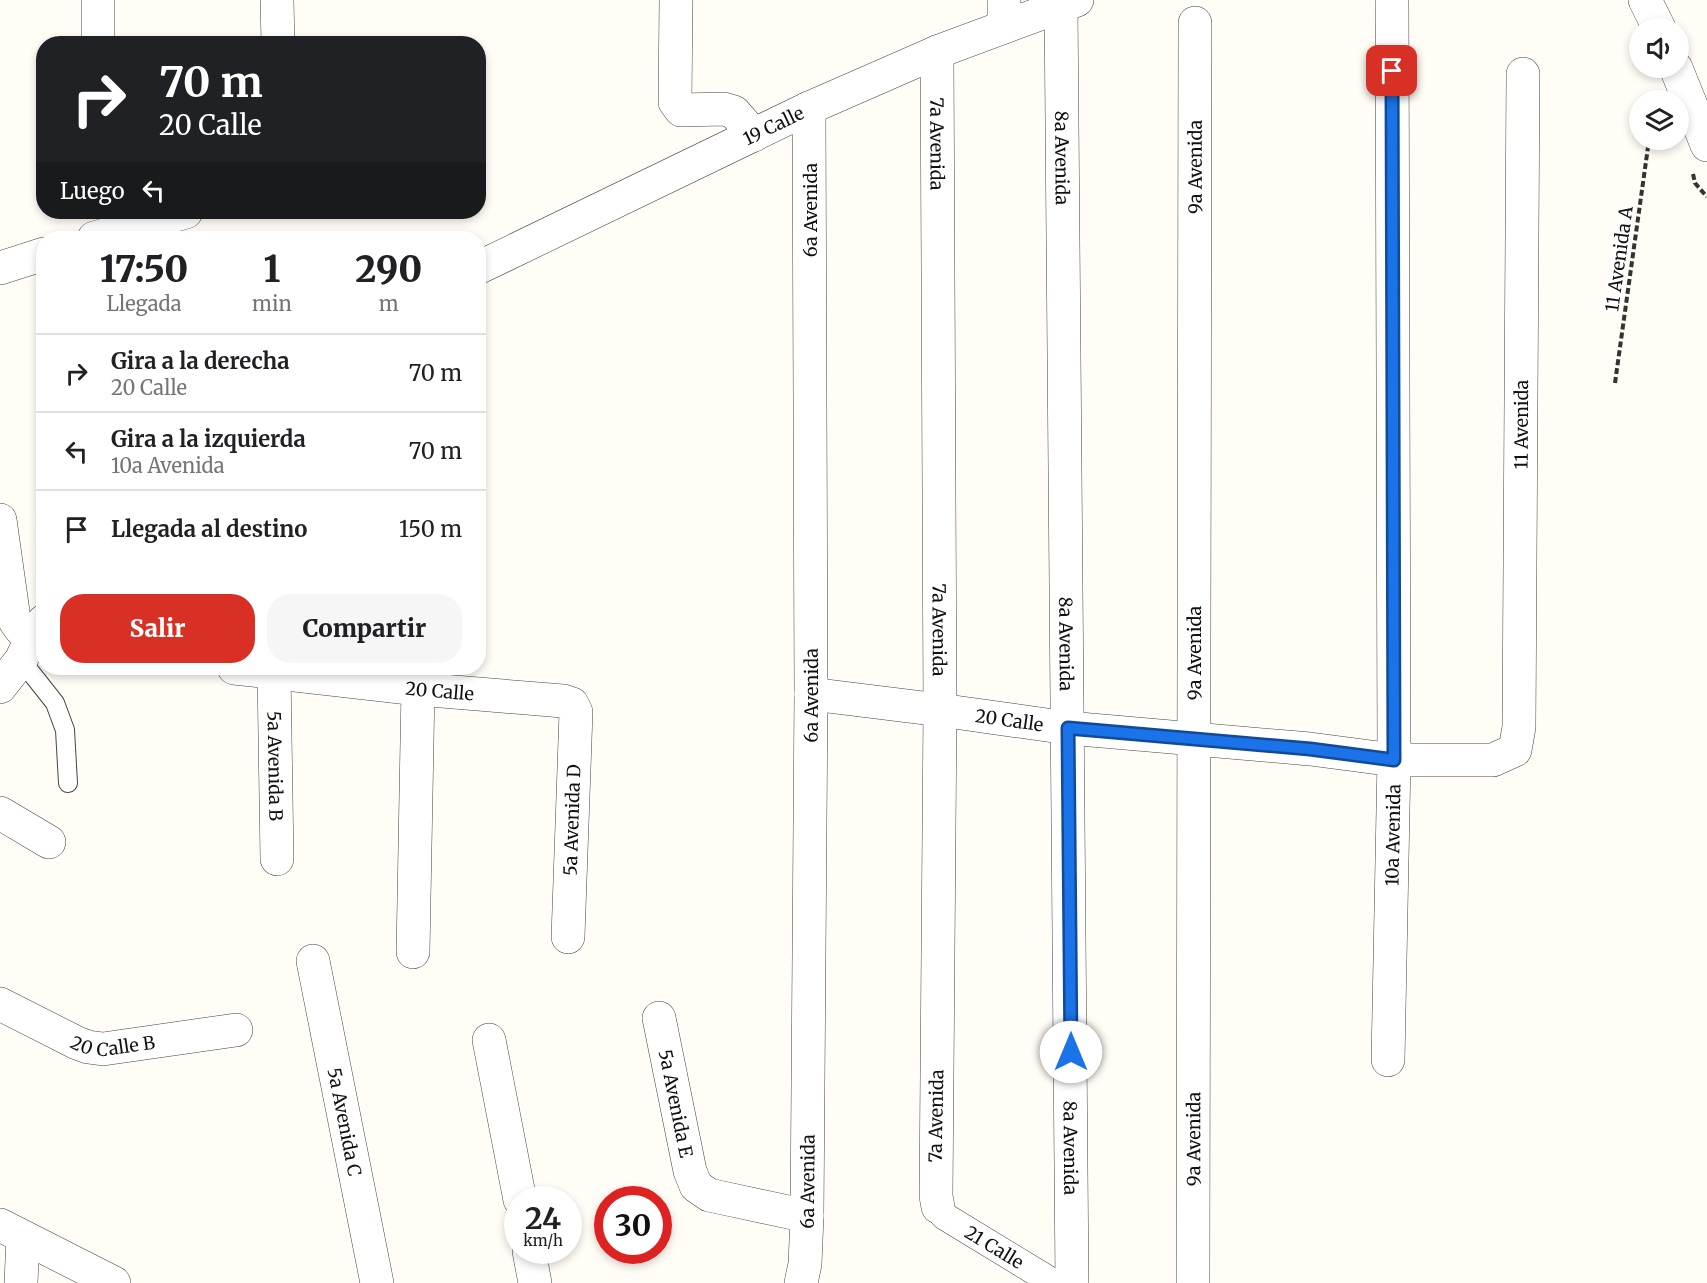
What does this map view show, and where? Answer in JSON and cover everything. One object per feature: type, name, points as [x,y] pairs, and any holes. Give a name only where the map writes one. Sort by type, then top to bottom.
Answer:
[{"type":"street","points":[[98,0],[98,36]]},
{"type":"street","points":[[277,0],[278,36]]},
{"type":"street","points":[[675,0],[675,102],[677,106],[681,110],[724,109],[734,111],[754,135]]},
{"type":"street","name":"10a Avenida","points":[[1388,1059],[1394,760],[1392,0]]},
{"type":"street","points":[[1645,0],[1654,18]]},
{"type":"street","name":"19 Calle","points":[[486,264],[809,108],[938,52],[1004,13],[1069,2]]},
{"type":"street","name":"8a Avenida","points":[[1069,2],[1068,728],[1072,1283]]},
{"type":"street","name":"9a Avenida","points":[[1193,1283],[1195,24]]},
{"type":"street","name":"7a Avenida","points":[[938,52],[940,710],[936,1184],[938,1208]]},
{"type":"street","name":"11 Avenida","points":[[1493,760],[1515,750],[1519,727],[1523,74]]},
{"type":"street","points":[[1680,78],[1707,146]]},
{"type":"street","name":"6a Avenida","points":[[801,1283],[805,1264],[807,1216],[811,694],[809,108]]},
{"type":"street","points":[[98,229],[150,219]]},
{"type":"street","points":[[0,268],[36,257]]},
{"type":"street","points":[[0,520],[14,619],[18,627],[35,640],[0,687]]},
{"type":"street","name":"5a Avenida B","points":[[274,675],[276,859]]},
{"type":"street","name":"20 Calle","points":[[292,675],[418,689],[563,701],[572,704]]},
{"type":"street","points":[[413,952],[418,689]]},
{"type":"street","name":"20 Calle","points":[[811,694],[1068,728],[1310,749],[1394,760],[1493,760]]},
{"type":"street","name":"5a Avenida D","points":[[568,937],[576,712],[572,704]]},
{"type":"street","points":[[0,813],[49,842]]},
{"type":"street","name":"5a Avenida C","points":[[314,961],[377,1283]]},
{"type":"street","name":"20 Calle B","points":[[0,1004],[77,1043],[103,1049],[236,1030]]},
{"type":"street","name":"5a Avenida E","points":[[659,1018],[690,1171],[696,1186],[709,1195],[807,1216]]},
{"type":"street","points":[[489,1040],[517,1186]]},
{"type":"street","name":"21 Calle","points":[[938,1208],[944,1216],[1054,1283]]},
{"type":"street","points":[[11,1231],[21,1283]]},
{"type":"street","points":[[11,1231],[114,1283]]},
{"type":"street","points":[[532,1264],[536,1283]]},
{"type":"lane","points":[[46,675],[64,730],[68,783]]},
{"type":"path","name":"11 Avenida A","points":[[1615,383],[1648,150]]},
{"type":"route","points":[[1071,1052],[1068,728],[1310,749],[1394,760],[1392,71]]}]
